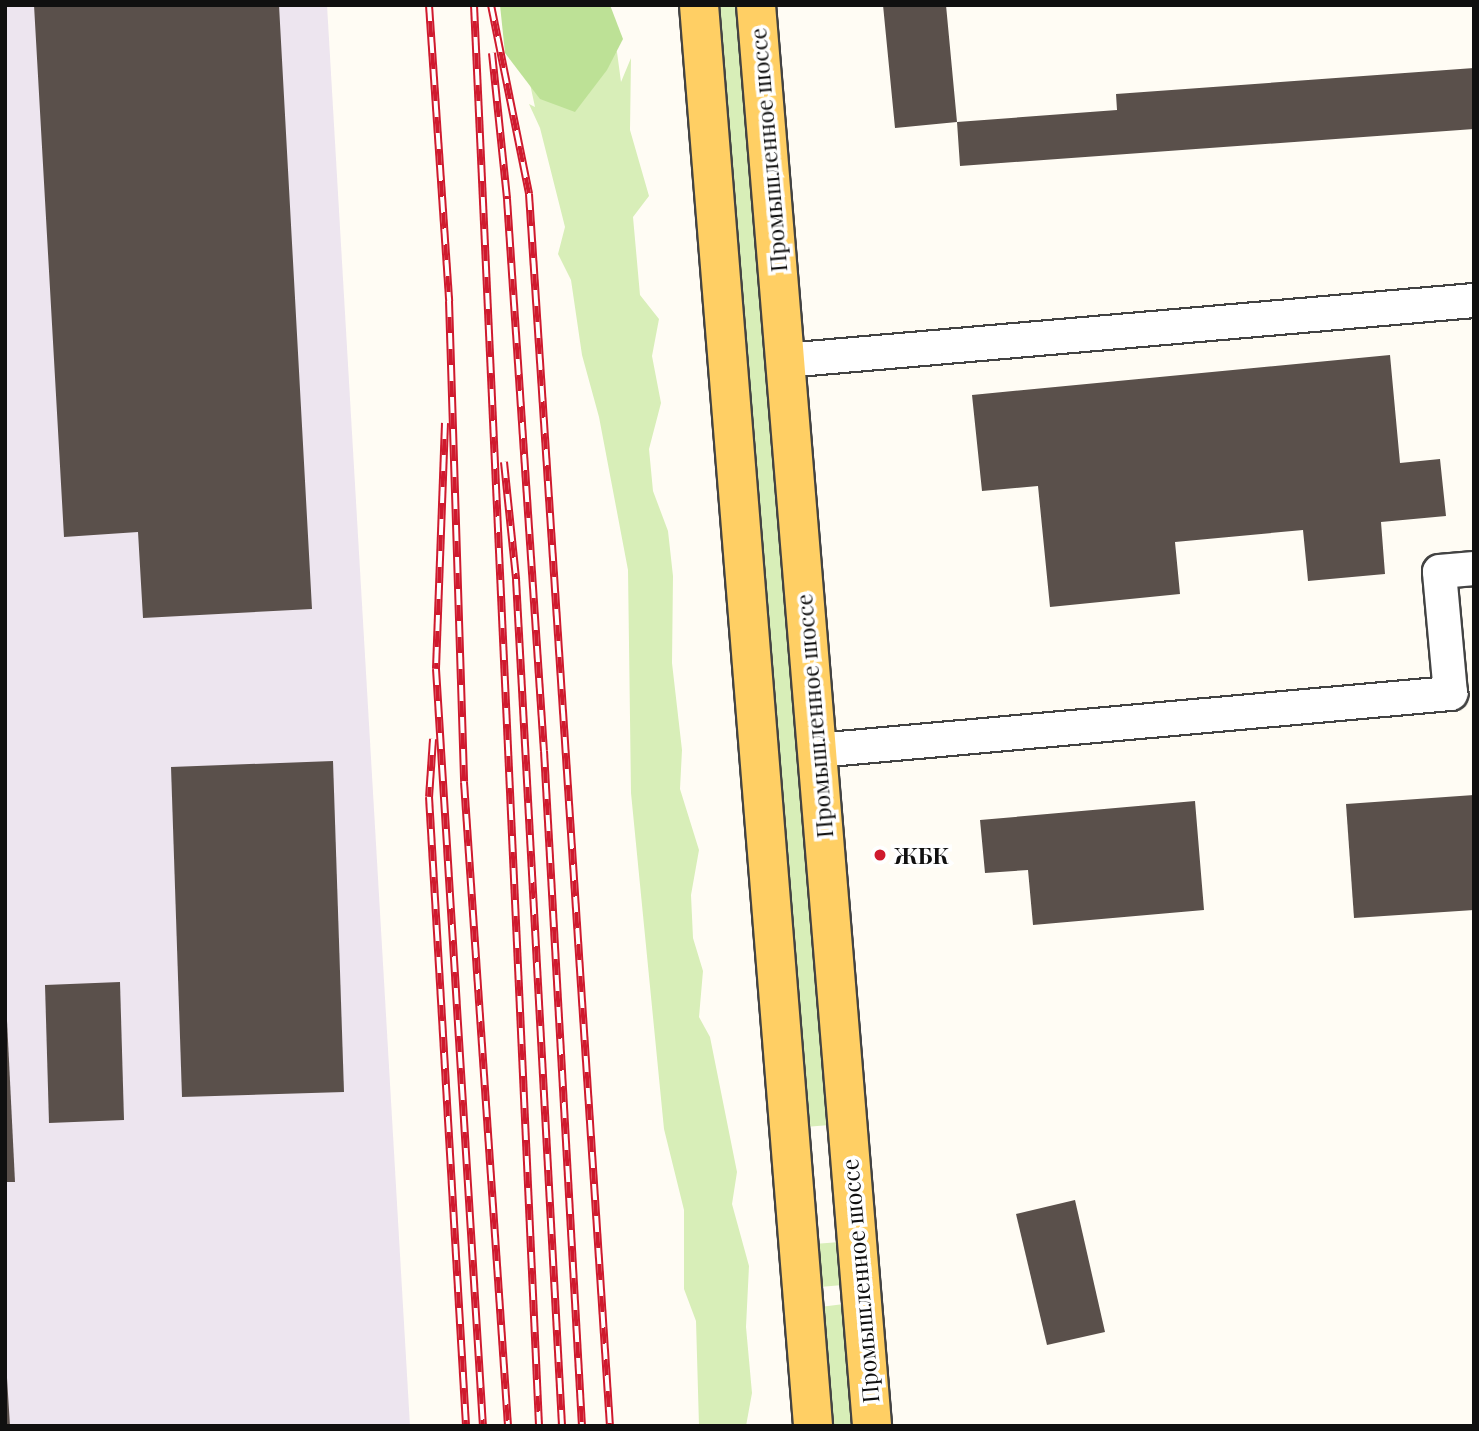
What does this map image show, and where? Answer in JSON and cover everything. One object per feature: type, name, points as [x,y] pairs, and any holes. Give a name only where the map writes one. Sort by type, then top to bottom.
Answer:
[{"type":"main road","points":[[699,5],[813,1426]]},
{"type":"main road","name":"Промышленное шоссе","points":[[756,5],[872,1426]]},
{"type":"main road","points":[[793,1195],[852,1190]]},
{"type":"lane","points":[[785,360],[1474,300]]},
{"type":"lane","points":[[817,750],[1450,693],[1439,571],[1474,568]]},
{"type":"shaded area","points":[[5,5],[327,5],[410,1426],[5,1426]]},
{"type":"green space","points":[[500,5],[610,5],[623,39],[607,70],[575,112],[540,99],[505,53]]},
{"type":"green space","points":[[715,5],[739,5],[830,1125],[805,1127]]},
{"type":"green space","points":[[588,19],[617,52],[621,82],[631,58],[630,130],[649,196],[633,217],[640,295],[659,319],[652,356],[661,403],[649,449],[653,491],[668,531],[673,576],[672,663],[682,750],[680,789],[699,850],[691,895],[693,938],[703,971],[699,1017],[710,1037],[737,1172],[732,1204],[749,1266],[746,1327],[752,1393],[746,1426],[699,1426],[696,1321],[684,1289],[684,1210],[664,1129],[631,793],[628,570],[599,417],[582,355],[571,280],[558,254],[565,227],[540,128],[529,104],[535,107],[522,47]]},
{"type":"green space","points":[[840,1242],[843,1285],[819,1287],[814,1244]]},
{"type":"green space","points":[[844,1304],[854,1426],[830,1426],[820,1307]]},
{"type":"building","points":[[34,5],[279,5],[312,609],[143,618],[138,532],[64,537]]},
{"type":"building","points":[[883,5],[946,5],[957,122],[895,128]]},
{"type":"building","points":[[1474,68],[1474,129],[960,166],[957,122],[1117,110],[1116,94]]},
{"type":"building","points":[[1390,355],[1400,463],[1440,459],[1446,516],[1381,522],[1385,574],[1308,581],[1303,530],[1175,542],[1180,594],[1050,607],[1038,486],[982,491],[972,395]]},
{"type":"building","points":[[333,761],[344,1092],[182,1097],[171,767]]},
{"type":"building","points":[[1474,795],[1474,910],[1354,918],[1346,804]]},
{"type":"building","points":[[1195,801],[1204,910],[1033,925],[1028,870],[985,873],[980,820]]},
{"type":"building","points":[[5,980],[15,1182],[5,1182]]},
{"type":"building","points":[[120,982],[124,1120],[49,1123],[45,985]]},
{"type":"building","points":[[1075,1200],[1105,1332],[1047,1345],[1016,1214]]},
{"type":"building","points":[[7,1378],[10,1426],[5,1426]]},
{"type":"railway","points":[[429,5],[449,301],[464,782],[508,1426]]},
{"type":"railway","points":[[474,5],[539,1426]]},
{"type":"railway","points":[[491,5],[529,194],[610,1426]]},
{"type":"railway","points":[[492,53],[507,199],[544,751],[582,1426]]},
{"type":"railway","points":[[445,423],[436,669],[483,1426]]},
{"type":"railway","points":[[504,462],[516,579],[562,1426]]},
{"type":"railway","points":[[433,739],[429,797],[466,1426]]},
{"type":"place","name":"ЖБК","points":[[880,855]]}]
